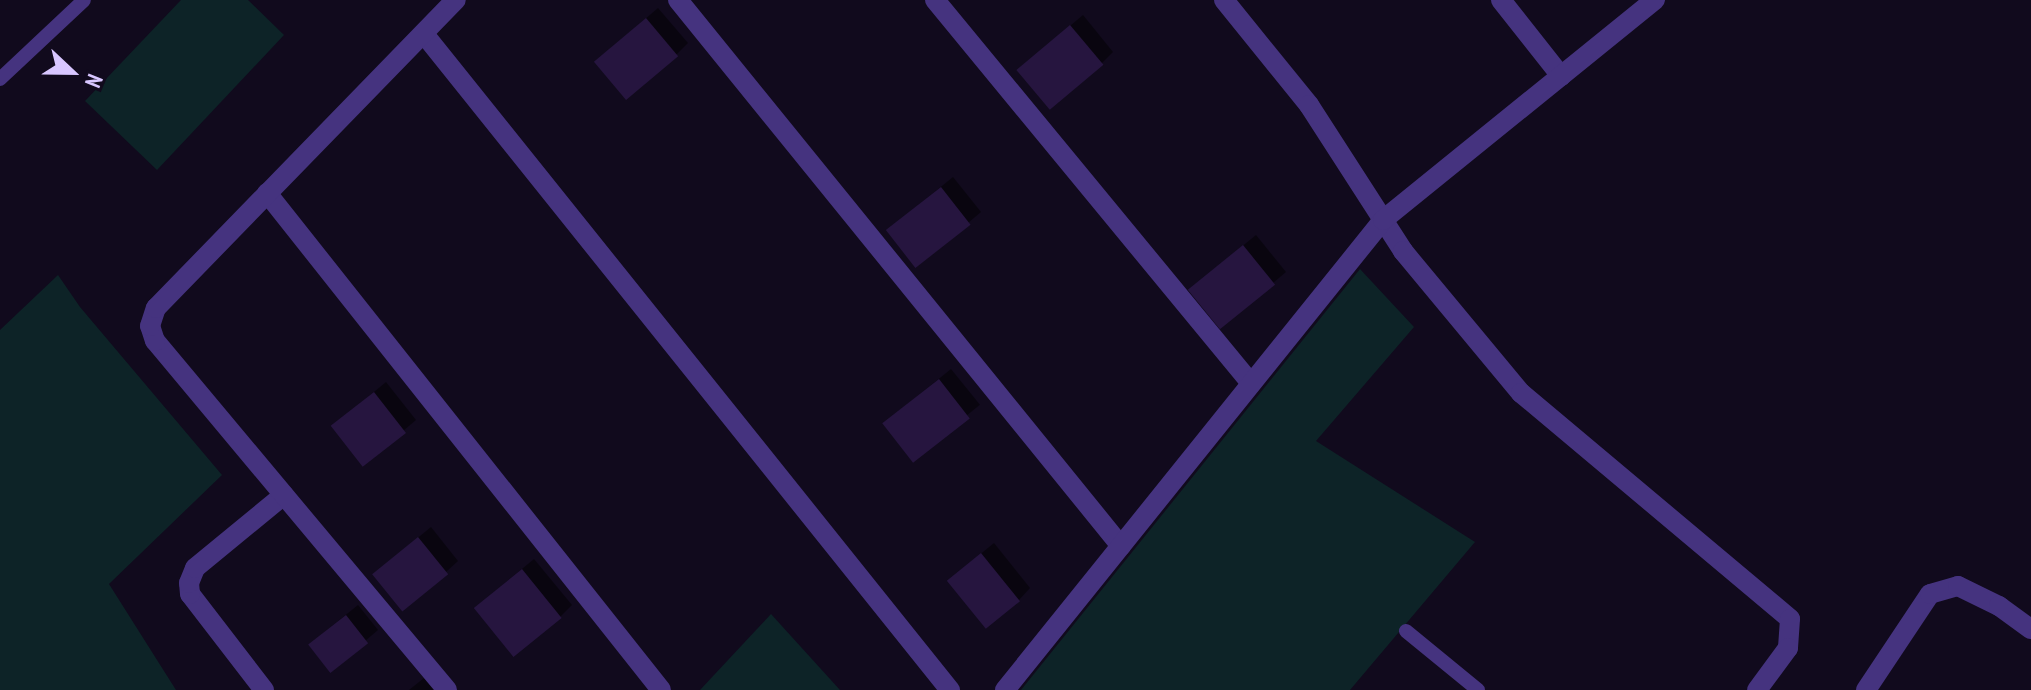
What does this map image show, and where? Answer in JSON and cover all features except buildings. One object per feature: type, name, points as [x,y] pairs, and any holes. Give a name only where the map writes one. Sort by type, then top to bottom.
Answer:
[{"type":"street","points":[[447,690],[155,341],[150,326],[156,308],[456,0]]},
{"type":"street","points":[[678,0],[1121,546]]},
{"type":"street","points":[[935,0],[1251,384]]},
{"type":"street","points":[[1224,0],[1309,105],[1403,251],[1521,393],[1790,619],[1788,648],[1757,690]]},
{"type":"street","points":[[1501,0],[1561,76]]},
{"type":"street","points":[[1005,690],[1383,220],[1655,0]]},
{"type":"street","points":[[424,34],[950,690]]},
{"type":"street","points":[[267,193],[661,690]]},
{"type":"street","points":[[264,690],[190,594],[189,583],[195,568],[284,495]]},
{"type":"street","points":[[1866,690],[1930,594],[1958,586],[1999,606],[2031,629]]},
{"type":"lane","points":[[0,79],[84,0]]},
{"type":"lane","points":[[1406,631],[1478,690]]},
{"type":"green space","points":[[181,0],[248,0],[284,35],[157,170],[85,101]]},
{"type":"green space","points":[[1360,269],[1414,327],[1316,441],[1475,542],[1350,690],[1021,690]]},
{"type":"green space","points":[[58,275],[80,307],[222,475],[109,584],[176,690],[0,690],[0,330]]},
{"type":"green space","points":[[771,614],[840,690],[700,690]]}]
